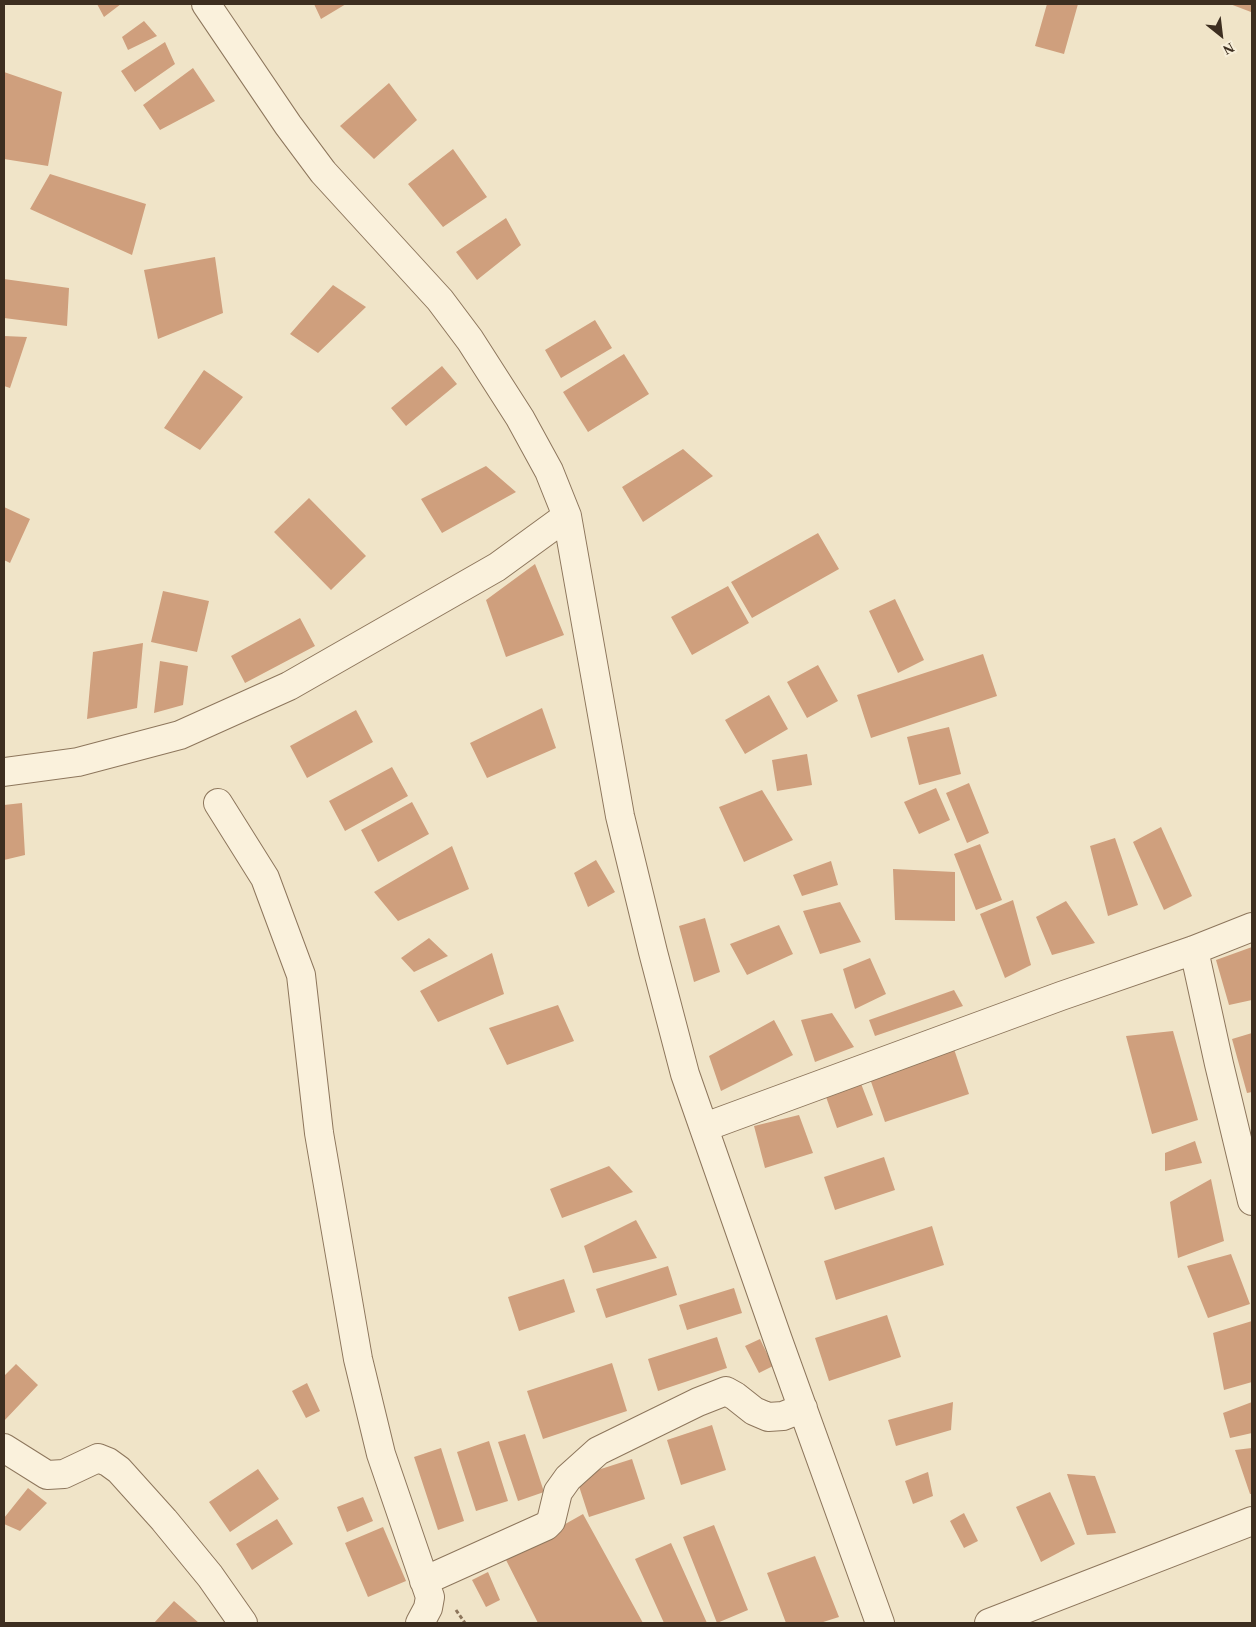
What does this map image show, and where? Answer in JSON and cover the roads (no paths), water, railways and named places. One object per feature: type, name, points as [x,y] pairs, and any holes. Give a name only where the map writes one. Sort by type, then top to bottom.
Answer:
[{"type":"street","points":[[206,4],[288,125],[323,172],[440,300],[470,340],[520,418],[549,471],[567,516],[620,816],[685,1074],[880,1623]]},
{"type":"street","points":[[4,772],[78,762],[180,735],[271,694],[297,682],[497,567],[567,516]]},
{"type":"street","points":[[218,803],[265,878],[301,975],[319,1133],[358,1359],[381,1454],[430,1598],[428,1608],[420,1623]]},
{"type":"street","points":[[705,1126],[1052,999],[1194,950],[1252,927]]},
{"type":"street","points":[[1194,950],[1244,1135],[1252,1201]]},
{"type":"street","points":[[424,1581],[546,1526],[551,1520],[558,1492],[568,1478],[598,1452],[698,1402],[726,1391],[736,1396],[754,1411],[768,1417],[783,1416],[803,1408]]},
{"type":"street","points":[[4,1448],[47,1475],[64,1474],[98,1458],[114,1466],[210,1576],[244,1623]]},
{"type":"street","points":[[989,1623],[1252,1521]]}]
